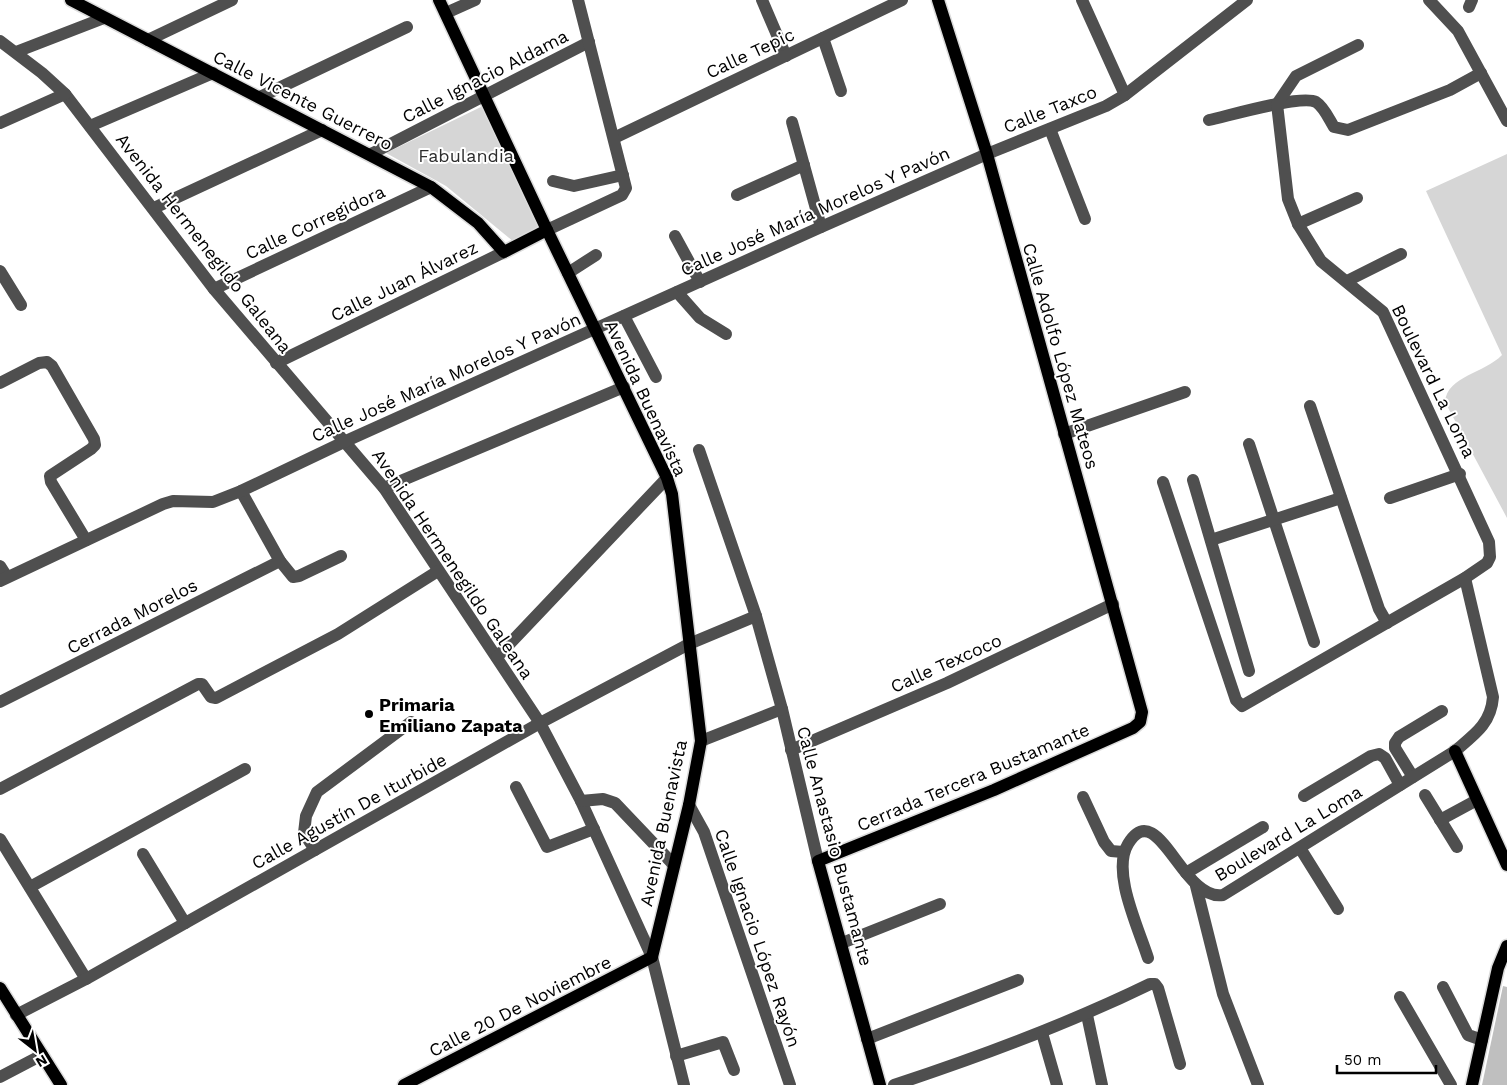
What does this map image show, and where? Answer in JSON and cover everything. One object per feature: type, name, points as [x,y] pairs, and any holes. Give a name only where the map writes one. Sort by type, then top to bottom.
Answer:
[{"type":"main road","name":"Calle Vicente Guerrero","points":[[71,0],[432,187],[478,223],[504,252]]},
{"type":"main road","name":"Avenida Buenavista","points":[[439,0],[547,230],[667,478],[672,494],[701,741],[689,805],[673,864],[652,957]]},
{"type":"main road","name":"Calle Adolfo López Mateos","points":[[938,0],[987,154],[1113,604],[1142,712],[1140,722]]},
{"type":"main road","name":"Calle Juan Álvarez","points":[[504,252],[547,230]]},
{"type":"main road","name":"Cerrada Tercera Bustamante","points":[[818,861],[994,790],[1133,728],[1140,722]]},
{"type":"main road","points":[[1455,751],[1507,865]]},
{"type":"main road","name":"Calle Anastasio Bustamante","points":[[818,861],[842,942],[880,1085]]},
{"type":"main road","points":[[1472,1085],[1498,968],[1507,946]]},
{"type":"main road","name":"Calle 20 De Noviembre","points":[[404,1085],[652,957]]},
{"type":"main road","points":[[0,988],[61,1085]]},
{"type":"street","points":[[148,40],[232,0]]},
{"type":"street","points":[[446,13],[475,0]]},
{"type":"street","points":[[547,230],[626,192],[578,0]]},
{"type":"street","points":[[762,0],[786,56]]},
{"type":"street","name":"Calle Tepic","points":[[614,138],[902,0]]},
{"type":"street","points":[[1082,0],[1126,95]]},
{"type":"street","name":"Calle Taxco","points":[[987,154],[1106,106],[1126,95],[1247,0]]},
{"type":"street","points":[[1429,0],[1458,31],[1506,117]]},
{"type":"street","points":[[16,52],[104,18]]},
{"type":"street","points":[[260,97],[407,28]]},
{"type":"street","points":[[823,38],[841,91]]},
{"type":"street","name":"Avenida Hermenegildo Galeana","points":[[0,41],[16,52],[64,94],[154,208],[214,289],[276,363],[346,441],[384,488],[540,723],[582,802],[652,957],[684,1085]]},
{"type":"street","name":"Calle Ignacio Aldama","points":[[371,154],[589,42]]},
{"type":"street","points":[[1277,104],[1296,76],[1358,45]]},
{"type":"street","points":[[90,126],[213,72]]},
{"type":"street","points":[[1209,120],[1277,104],[1309,100],[1320,105],[1334,127],[1348,130],[1450,90],[1481,73]]},
{"type":"street","points":[[0,123],[64,94]]},
{"type":"street","name":"Boulevard La Loma","points":[[1123,852],[1133,836],[1140,832],[1150,831],[1159,837],[1196,886],[1209,894],[1223,895],[1455,751],[1483,727],[1492,709],[1493,697],[1466,578],[1482,568],[1490,557],[1490,542],[1383,312],[1347,281],[1321,262],[1298,224],[1288,199],[1277,104]]},
{"type":"street","points":[[792,122],[821,227]]},
{"type":"street","points":[[1050,129],[1085,219]]},
{"type":"street","points":[[154,208],[322,130]]},
{"type":"street","name":"Calle José María Morelos Y Pavón","points":[[4,579],[163,504],[173,501],[213,502],[241,491],[346,441],[987,154]]},
{"type":"street","points":[[737,196],[804,165]]},
{"type":"street","points":[[553,181],[574,186],[623,174]]},
{"type":"street","name":"Calle Corregidora","points":[[214,289],[432,187]]},
{"type":"street","points":[[1298,224],[1356,198]]},
{"type":"street","points":[[675,236],[700,282]]},
{"type":"street","name":"Calle Juan Álvarez","points":[[276,363],[504,252]]},
{"type":"street","points":[[1347,281],[1401,254]]},
{"type":"street","points":[[568,273],[596,255]]},
{"type":"street","points":[[0,271],[21,305]]},
{"type":"street","points":[[676,292],[700,318],[726,334]]},
{"type":"street","points":[[624,316],[656,377]]},
{"type":"street","points":[[0,383],[39,363],[47,362],[52,366],[94,439],[95,445],[91,449],[50,476],[51,482],[86,540]]},
{"type":"street","points":[[384,488],[624,387]]},
{"type":"street","points":[[1064,434],[1185,392]]},
{"type":"street","points":[[1310,406],[1379,609],[1388,623]]},
{"type":"street","points":[[1248,444],[1314,642]]},
{"type":"street","name":"Calle Anastasio Bustamante","points":[[699,450],[756,616],[782,709],[818,861]]},
{"type":"street","points":[[1390,498],[1460,474]]},
{"type":"street","points":[[497,658],[667,478]]},
{"type":"street","points":[[1193,480],[1249,671]]},
{"type":"street","points":[[1163,482],[1238,704],[1246,705],[1466,578]]},
{"type":"street","points":[[241,491],[280,561],[292,577],[299,576],[341,556]]},
{"type":"street","points":[[1211,540],[1341,498]]},
{"type":"street","name":"Cerrada Morelos","points":[[0,702],[280,561]]},
{"type":"street","points":[[0,566],[4,579]]},
{"type":"street","points":[[0,789],[198,684],[202,684],[211,697],[216,698],[338,634],[438,572]]},
{"type":"street","name":"Calle Texcoco","points":[[791,750],[947,683],[1113,604]]},
{"type":"street","name":"Calle Agustín De Iturbide","points":[[16,1015],[86,979],[540,723],[689,644],[756,616]]},
{"type":"street","points":[[701,741],[782,709]]},
{"type":"street","points":[[1413,777],[1395,748],[1394,743],[1442,712]]},
{"type":"street","points":[[315,850],[304,833],[306,816],[317,792],[411,722]]},
{"type":"street","points":[[1304,796],[1370,756],[1379,754],[1385,758],[1400,785]]},
{"type":"street","points":[[30,888],[245,769]]},
{"type":"street","points":[[516,786],[547,847],[594,829]]},
{"type":"street","points":[[1425,795],[1457,847]]},
{"type":"street","points":[[1083,797],[1104,842],[1111,851],[1123,852],[1122,866],[1125,886],[1148,958]]},
{"type":"street","points":[[582,802],[602,799],[615,804],[673,864]]},
{"type":"street","points":[[1440,820],[1477,800]]},
{"type":"street","name":"Calle Ignacio López Rayón","points":[[689,805],[704,832],[790,1085]]},
{"type":"street","points":[[1186,873],[1263,827]]},
{"type":"street","points":[[0,840],[86,979]]},
{"type":"street","points":[[1300,848],[1338,909]]},
{"type":"street","points":[[143,854],[185,923]]},
{"type":"street","points":[[1196,886],[1223,994],[1258,1085]]},
{"type":"street","points":[[842,942],[940,904]]},
{"type":"street","points":[[867,1039],[1018,980]]},
{"type":"street","points":[[894,1085],[990,1054],[1087,1015],[1150,984],[1155,984],[1158,988],[1180,1064]]},
{"type":"street","points":[[1443,987],[1468,1035],[1482,1040]]},
{"type":"street","points":[[1400,997],[1451,1085]]},
{"type":"street","points":[[1087,1015],[1102,1085]]},
{"type":"street","points":[[1042,1033],[1058,1085]]},
{"type":"street","points":[[676,1056],[723,1042],[734,1070]]},
{"type":"street","points":[[0,1076],[42,1055]]},
{"type":"green space","name":"Fabulandia","points":[[483,106],[543,228],[514,242],[446,186],[386,153]]},
{"type":"green space","points":[[1507,154],[1507,518],[1445,402],[1447,393],[1459,380],[1495,361],[1502,355],[1426,191]]},
{"type":"building","points":[[1503,986],[1507,987],[1507,1085],[1482,1085]]},
{"type":"place","name":"Primaria Emiliano Zapata","points":[[369,714]]}]
